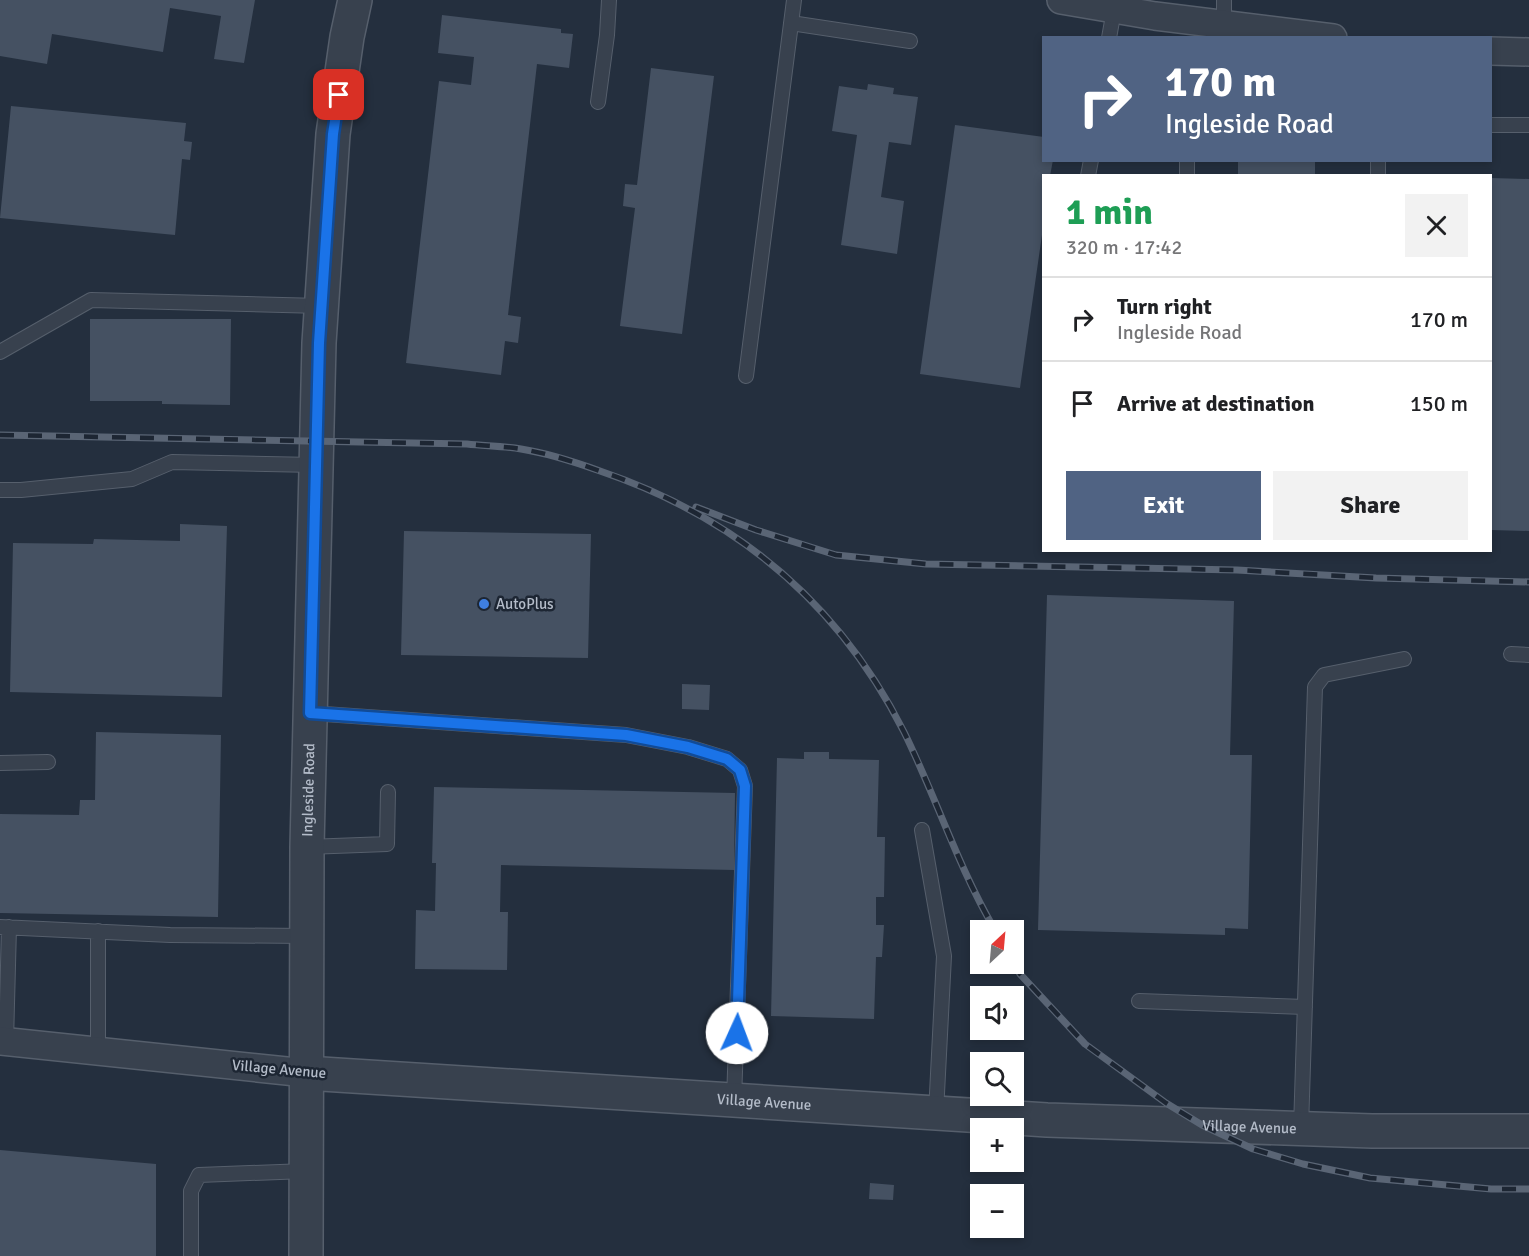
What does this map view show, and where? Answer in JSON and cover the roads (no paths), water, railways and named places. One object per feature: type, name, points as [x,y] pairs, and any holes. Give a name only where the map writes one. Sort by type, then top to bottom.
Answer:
[{"type":"street","name":"Ingleside Road","points":[[306,1256],[307,847],[315,465],[321,306],[333,134],[355,0]]},
{"type":"street","points":[[1061,0],[1192,29],[1224,12],[1325,36]]},
{"type":"street","points":[[1492,51],[1529,52]]},
{"type":"street","name":"Village Avenue","points":[[3,1042],[306,1073],[1047,1120],[1372,1131],[1529,1131]]},
{"type":"lane","points":[[598,102],[609,0]]},
{"type":"lane","points":[[746,376],[794,0]]},
{"type":"lane","points":[[1109,36],[1114,10]]},
{"type":"lane","points":[[791,23],[910,41]]},
{"type":"lane","points":[[1492,125],[1529,125]]},
{"type":"lane","points":[[0,352],[91,300],[321,306]]},
{"type":"lane","points":[[0,490],[132,479],[172,462],[315,465]]},
{"type":"lane","points":[[1511,654],[1529,655]]},
{"type":"lane","points":[[1301,1128],[1315,687],[1324,675],[1404,659]]},
{"type":"lane","points":[[310,713],[626,735],[688,747],[727,759],[740,770],[745,786],[734,1100]]},
{"type":"lane","points":[[0,763],[48,762]]},
{"type":"lane","points":[[307,847],[387,844],[388,792]]},
{"type":"lane","points":[[922,830],[944,956],[936,1113]]},
{"type":"lane","points":[[3,1042],[4,927],[170,935],[306,936]]},
{"type":"lane","points":[[98,931],[98,1051]]},
{"type":"lane","points":[[1139,1001],[1305,1007]]},
{"type":"lane","points":[[190,1256],[191,1191],[199,1175],[306,1172]]},
{"type":"railway","points":[[0,435],[467,444],[508,447],[561,458],[590,468],[649,490],[696,513],[739,540],[779,570],[815,605],[848,643],[878,686],[904,732],[958,857],[990,920]]},
{"type":"railway","points":[[696,507],[756,530],[836,555],[926,564],[1237,570],[1376,578],[1529,582]]},
{"type":"railway","points":[[1020,974],[1085,1044],[1166,1103],[1202,1125],[1253,1149],[1303,1164],[1370,1178],[1491,1189],[1529,1189]]},
{"type":"place","name":"AutoPlus","points":[[484,604]]}]
